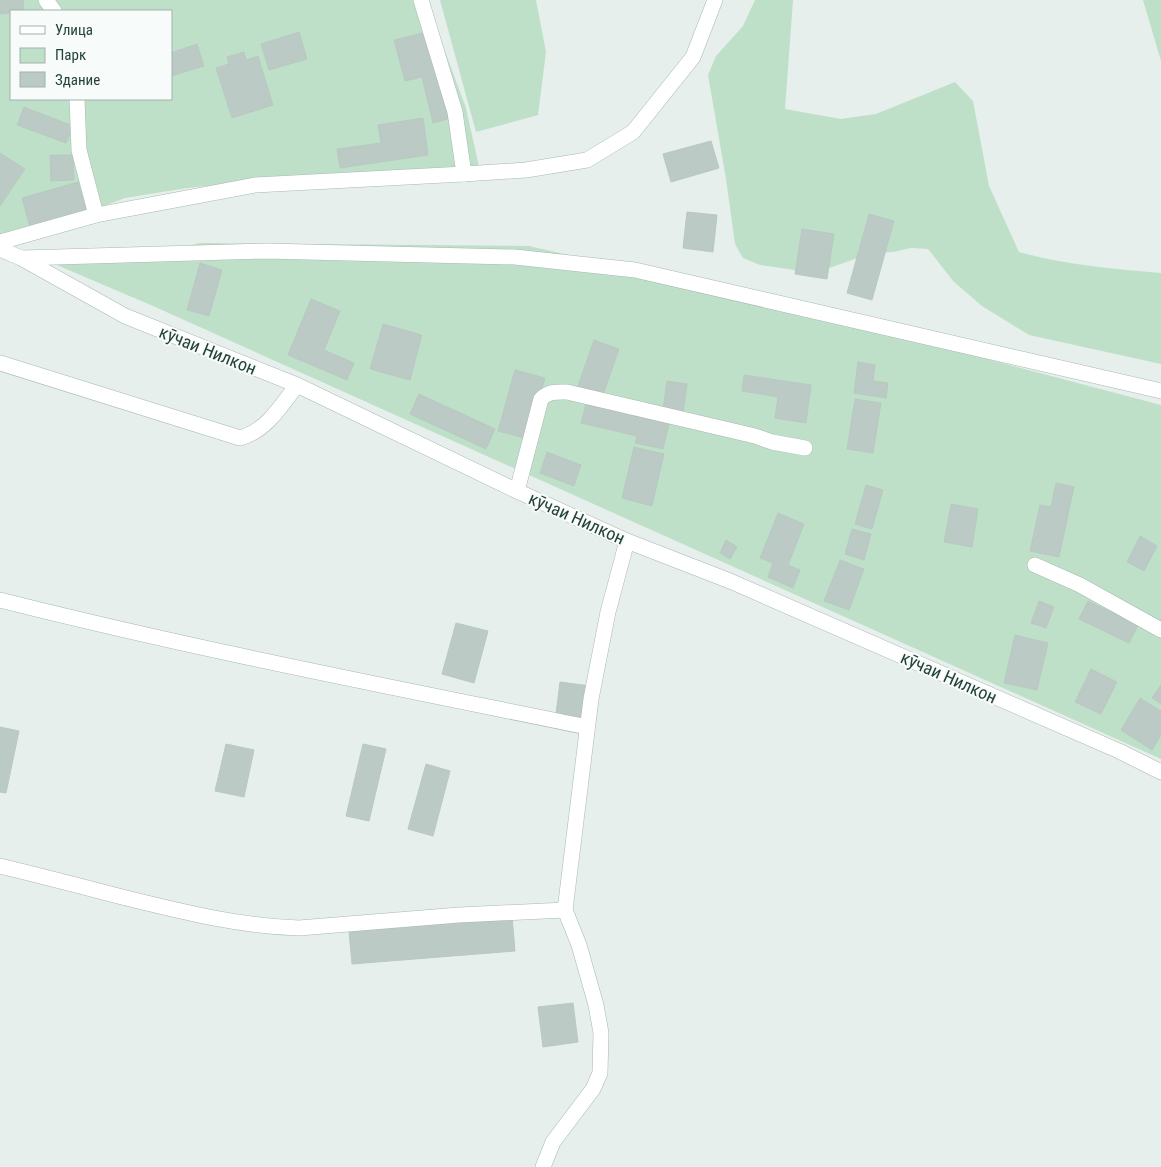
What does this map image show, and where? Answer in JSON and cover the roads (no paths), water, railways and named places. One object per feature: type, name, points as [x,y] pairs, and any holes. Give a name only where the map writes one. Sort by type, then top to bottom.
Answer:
[{"type":"street","points":[[422,0],[455,112],[464,174]]},
{"type":"street","points":[[0,242],[96,215],[255,185],[526,170],[587,160],[633,132],[693,57],[714,0]]},
{"type":"street","points":[[77,100],[79,150],[96,215]]},
{"type":"street","name":"кӯчаи Нилкон","points":[[0,249],[20,258],[125,316],[297,385],[517,492],[627,541],[730,581],[1119,751],[1161,772]]},
{"type":"street","points":[[20,258],[266,251],[514,257],[635,270],[1161,392]]},
{"type":"street","points":[[0,363],[240,438],[251,435],[272,418],[297,385]]},
{"type":"street","points":[[517,492],[541,399],[547,394],[554,392],[567,392],[755,436],[772,442],[805,448]]},
{"type":"street","points":[[543,1167],[553,1142],[593,1089],[600,1073],[601,1033],[596,1006],[578,945],[565,910],[587,727],[608,612],[627,541]]},
{"type":"street","points":[[1035,566],[1080,585],[1161,630]]},
{"type":"street","points":[[0,600],[92,623],[304,670],[587,727]]},
{"type":"street","points":[[0,866],[166,908],[226,921],[276,927],[298,928],[459,915],[565,910]]}]
